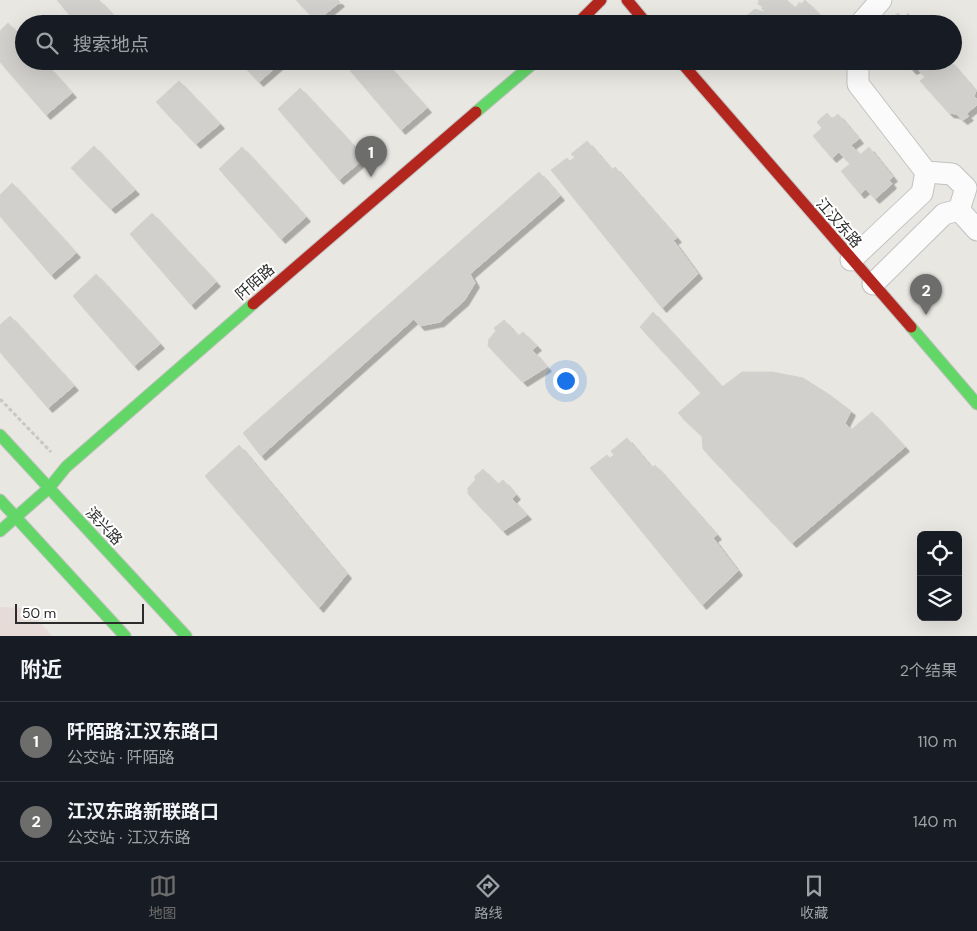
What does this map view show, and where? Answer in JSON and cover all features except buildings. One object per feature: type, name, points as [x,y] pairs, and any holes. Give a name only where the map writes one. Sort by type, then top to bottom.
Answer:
[{"type":"street","points":[[586,15],[601,0]]},
{"type":"street","points":[[627,0],[640,15]]},
{"type":"street","points":[[868,15],[881,0]]},
{"type":"street","name":"阡陌路","points":[[0,530],[48,488],[66,467],[526,70]]},
{"type":"street","name":"江汉东路","points":[[688,70],[977,404]]},
{"type":"street","points":[[858,70],[858,84],[926,172],[952,174],[966,188],[959,210]]},
{"type":"street","points":[[851,260],[922,193],[926,172]]},
{"type":"street","points":[[959,210],[977,230]]},
{"type":"street","points":[[873,284],[944,214],[959,210]]},
{"type":"street","name":"滨兴路","points":[[0,436],[186,636]]},
{"type":"street","points":[[0,500],[125,636]]},
{"type":"path","points":[[0,399],[66,467]]},
{"type":"shaded area","points":[[0,607],[27,608],[52,636],[0,636]]},
{"type":"traffic: fast","points":[[476,112],[525,70]]},
{"type":"traffic: fast","points":[[0,531],[49,488],[66,467],[253,304]]},
{"type":"traffic: fast","points":[[911,327],[977,404]]},
{"type":"traffic: fast","points":[[0,435],[186,636]]},
{"type":"traffic: fast","points":[[0,500],[125,636]]},
{"type":"traffic: jam","points":[[586,15],[601,0]]},
{"type":"traffic: jam","points":[[627,0],[640,15]]},
{"type":"traffic: jam","points":[[688,70],[911,327]]},
{"type":"traffic: jam","points":[[253,304],[476,112]]},
{"type":"place","name":"阡陌路江汉东路口","points":[[371,177]]},
{"type":"place","name":"江汉东路新联路口","points":[[926,315]]}]
